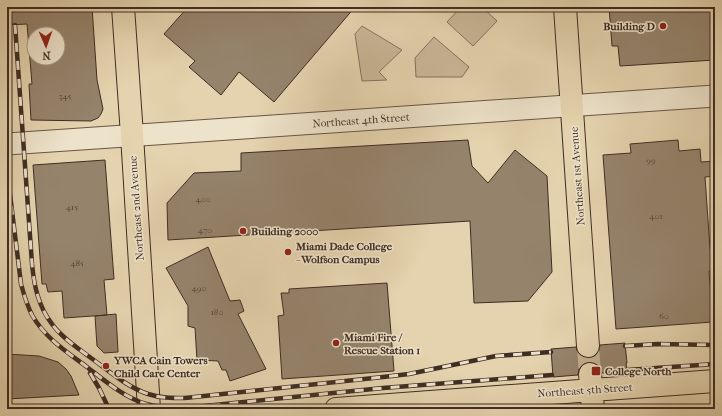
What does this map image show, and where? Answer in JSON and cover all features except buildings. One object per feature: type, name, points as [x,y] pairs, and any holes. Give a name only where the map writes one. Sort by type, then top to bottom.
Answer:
[{"type":"main road","name":"Northeast 2nd Avenue","points":[[123,7],[149,409]]},
{"type":"main road","name":"Northeast 1st Avenue","points":[[565,7],[588,346]]},
{"type":"main road","name":"Northeast 5th Street","points":[[336,409],[715,381]]},
{"type":"street","name":"Northeast 4th Street","points":[[7,144],[572,107],[715,96]]},
{"type":"shaded area","points":[[461,7],[482,7],[497,21],[473,46],[447,22]]},
{"type":"shaded area","points":[[362,26],[402,50],[379,72],[387,80],[362,81],[355,34]]},
{"type":"shaded area","points":[[434,37],[469,67],[462,77],[416,77],[415,58]]},
{"type":"tunnel","points":[[588,346],[590,374]]},
{"type":"railway","points":[[15,25],[32,264],[34,280],[40,303],[47,317],[60,334],[125,383],[140,391],[153,395],[166,398],[185,398],[409,374],[496,356],[551,352]]},
{"type":"railway","points":[[7,170],[21,284],[32,315],[43,331],[64,350],[115,388],[138,401],[156,406],[185,408],[383,388],[552,375]]},
{"type":"railway","points":[[625,346],[658,344],[715,345]]},
{"type":"railway","points":[[627,370],[715,364]]},
{"type":"railway","points":[[90,373],[109,409]]},
{"type":"place","name":"Building D","points":[[663,26]]},
{"type":"place","name":"Building 2000","points":[[243,231]]},
{"type":"place","name":"Miami Dade College - Wolfson Campus","points":[[288,252]]},
{"type":"place","name":"Miami Fire / Rescue Station 1","points":[[336,343]]},
{"type":"place","name":"YWCA Cain Towers Child Care Center","points":[[106,366]]},
{"type":"place","name":"College North","points":[[596,371]]}]
